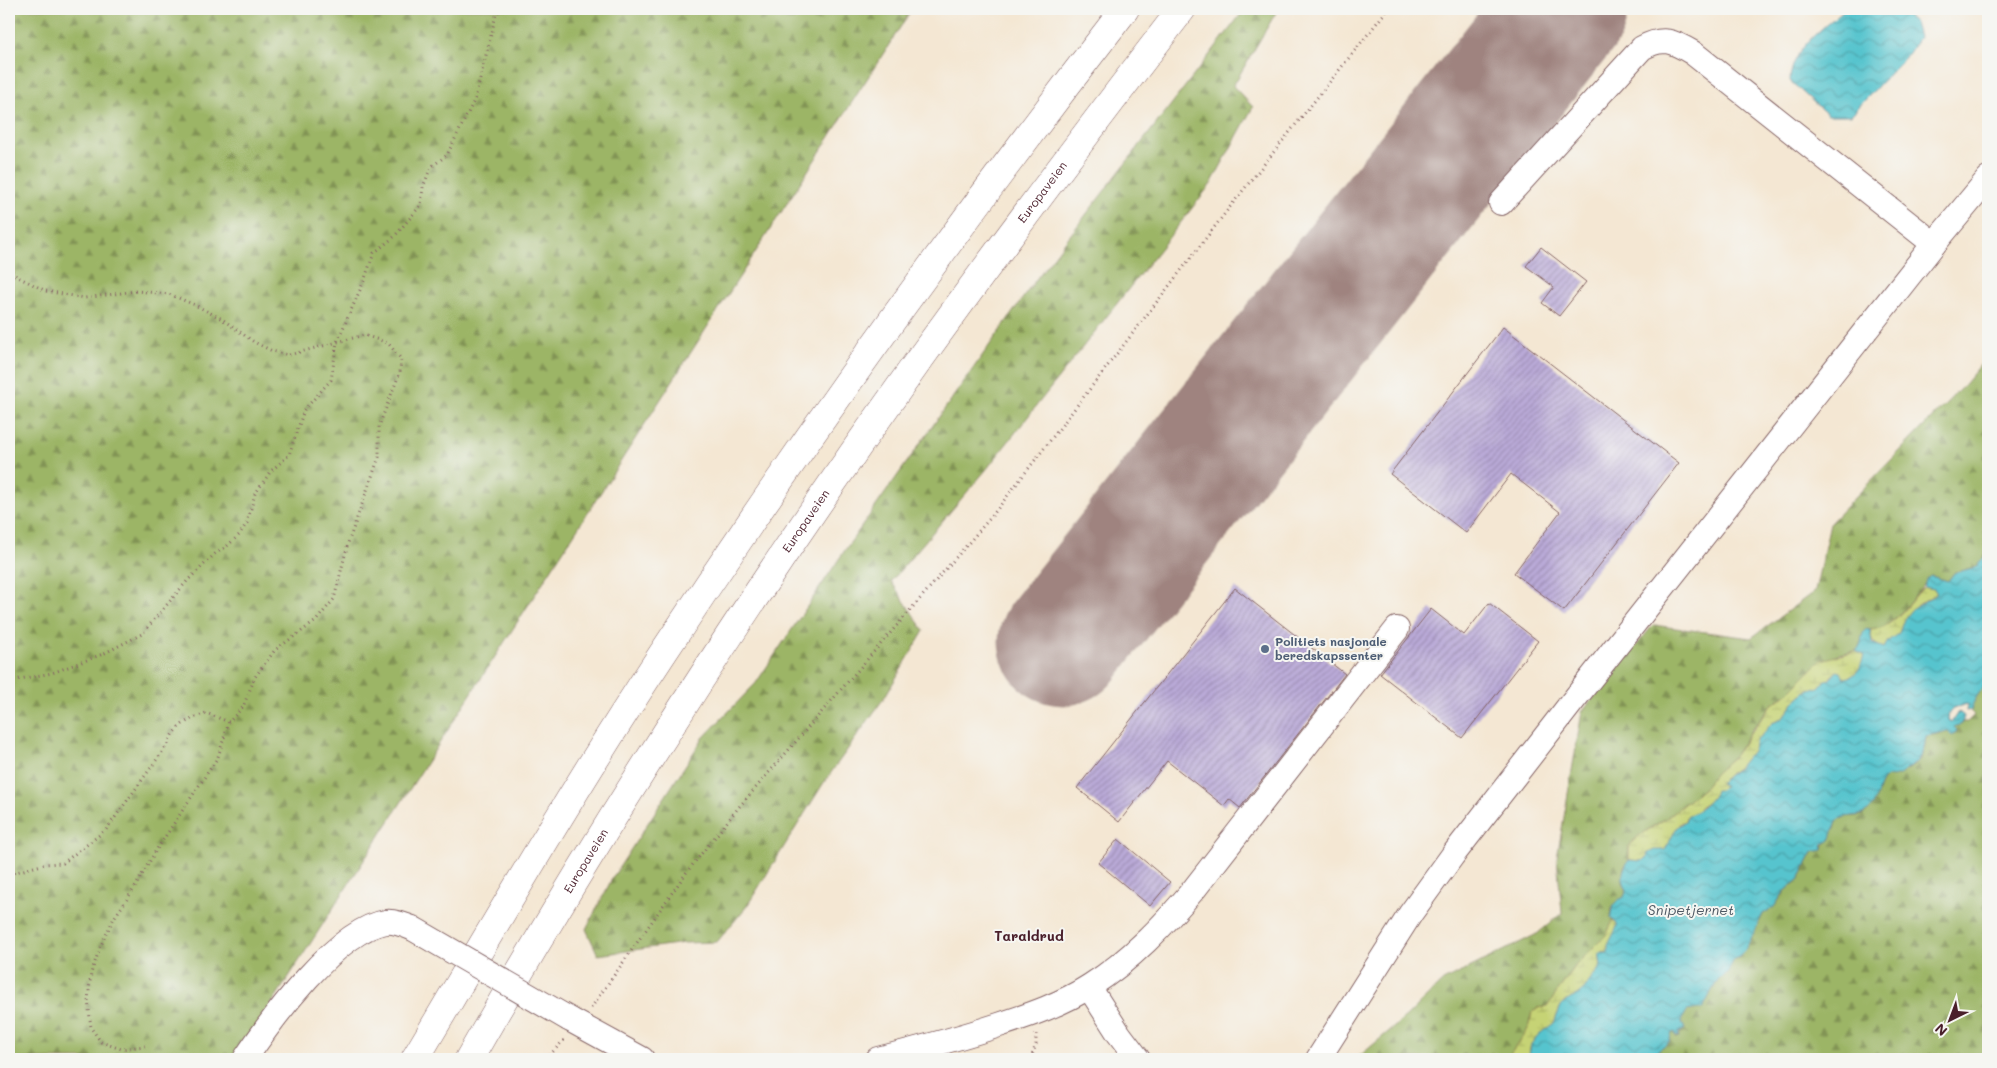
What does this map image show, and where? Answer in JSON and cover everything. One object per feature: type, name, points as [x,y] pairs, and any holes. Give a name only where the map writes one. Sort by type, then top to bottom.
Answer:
[{"type":"highway","points":[[415,1059],[529,867],[616,726],[750,522],[928,269],[1125,9]]},
{"type":"highway","name":"Europaveien","points":[[469,1059],[568,890],[688,700],[800,530],[964,298],[1182,9]]},
{"type":"street","points":[[1501,203],[1642,48],[1655,41],[1664,41],[1677,43],[1692,53],[1934,244]]},
{"type":"street","points":[[1318,1059],[1411,913],[1453,855],[1568,706],[1934,244],[1988,179]]},
{"type":"street","points":[[878,1059],[950,1041],[1032,1014],[1089,987],[1115,968],[1166,922],[1201,880],[1397,629]]},
{"type":"street","points":[[245,1059],[263,1032],[295,993],[327,959],[343,945],[366,930],[383,923],[392,922],[412,928],[573,1022],[642,1059]]},
{"type":"street","points":[[1089,987],[1118,1034],[1138,1059]]},
{"type":"path","points":[[9,681],[52,673],[102,654],[142,634],[195,574],[215,554],[239,535],[247,523],[255,494],[271,471],[289,455],[304,410],[331,380],[337,342],[364,281],[374,253],[394,237],[422,205],[422,186],[431,167],[447,155],[475,99],[496,15],[500,9]]},
{"type":"path","points":[[546,1059],[698,858],[739,807],[992,516],[1234,203],[1388,9]]},
{"type":"path","points":[[9,267],[16,276],[46,291],[85,298],[136,291],[169,294],[195,304],[222,319],[254,342],[272,351],[289,355],[364,335],[388,343],[401,359],[400,372],[379,426],[379,457],[348,543],[334,599],[316,620],[275,650],[255,677],[243,707],[229,722],[218,757],[155,852],[134,889],[114,918],[101,945],[91,973],[88,1000],[91,1028],[102,1042],[120,1049],[145,1046]]},
{"type":"path","points":[[9,874],[45,864],[63,863],[106,830],[168,744],[171,733],[191,718],[206,713],[229,722]]},
{"type":"green space","points":[[9,9],[912,9],[236,1059],[9,1059]]},
{"type":"green space","points":[[1245,9],[1278,9],[1233,86],[1253,107],[1211,184],[986,470],[891,581],[924,631],[884,698],[823,784],[747,906],[717,942],[684,943],[598,955],[586,929],[613,877],[703,738],[756,683],[845,550],[1037,278]]},
{"type":"green space","points":[[1988,356],[1988,553],[1976,567],[1955,572],[1948,581],[1931,576],[1895,619],[1877,629],[1868,629],[1860,647],[1856,651],[1838,654],[1808,673],[1790,691],[1770,706],[1735,755],[1716,773],[1704,788],[1629,846],[1629,860],[1624,867],[1623,882],[1627,890],[1623,899],[1612,908],[1611,919],[1613,921],[1606,935],[1576,965],[1547,1007],[1537,1008],[1532,1012],[1528,1029],[1507,1059],[1356,1059],[1406,1017],[1443,981],[1537,934],[1562,913],[1557,858],[1582,712],[1653,625],[1751,638],[1815,591],[1830,523],[1961,388]]},
{"type":"green space","points":[[1924,587],[1934,589],[1937,593],[1917,605],[1902,625],[1899,633],[1884,648],[1875,644],[1870,630],[1887,625],[1894,620]]},
{"type":"green space","points":[[1856,651],[1865,655],[1855,674],[1844,678],[1841,674],[1835,673],[1819,687],[1805,692],[1799,697],[1782,719],[1772,723],[1757,739],[1752,751],[1738,768],[1729,774],[1724,787],[1714,794],[1709,802],[1700,807],[1699,811],[1686,817],[1685,821],[1680,823],[1665,850],[1650,852],[1643,861],[1629,860],[1629,846],[1637,837],[1665,819],[1704,788],[1715,773],[1735,755],[1770,706],[1790,691],[1821,660]]},
{"type":"green space","points":[[1988,683],[1988,1059],[1654,1059],[1658,1050],[1669,1042],[1672,1033],[1675,1032],[1676,1037],[1679,1037],[1683,1025],[1681,1021],[1687,1011],[1705,1005],[1717,982],[1728,972],[1734,959],[1746,949],[1763,914],[1774,907],[1785,891],[1799,879],[1813,852],[1823,850],[1832,831],[1835,829],[1837,821],[1844,817],[1859,816],[1865,813],[1872,805],[1884,779],[1898,775],[1918,761],[1923,753],[1926,736],[1949,732],[1955,726],[1967,722],[1974,715],[1970,711],[1975,700],[1982,688]]},
{"type":"green space","points":[[1613,921],[1617,924],[1617,927],[1608,953],[1599,953],[1601,966],[1588,986],[1563,1004],[1554,1023],[1532,1044],[1526,1059],[1507,1059],[1528,1029],[1532,1012],[1537,1008],[1547,1007],[1576,965],[1606,935]]},
{"type":"water","points":[[1845,9],[1900,9],[1915,23],[1919,37],[1909,53],[1851,115],[1828,115],[1790,81],[1792,69],[1802,49],[1818,32]]},
{"type":"water","name":"Snipetjernet","points":[[1988,553],[1988,683],[1978,695],[1971,710],[1966,711],[1967,704],[1953,709],[1949,713],[1948,719],[1951,722],[1959,712],[1964,716],[1962,724],[1954,727],[1957,730],[1955,733],[1951,735],[1948,731],[1926,736],[1924,747],[1918,760],[1898,775],[1885,778],[1872,807],[1868,811],[1837,821],[1830,841],[1824,844],[1823,850],[1813,852],[1799,879],[1784,892],[1774,907],[1763,914],[1746,949],[1739,957],[1734,959],[1728,972],[1716,983],[1703,1008],[1687,1011],[1681,1021],[1685,1029],[1679,1033],[1679,1037],[1675,1035],[1675,1032],[1672,1033],[1669,1042],[1658,1050],[1654,1059],[1526,1059],[1529,1056],[1531,1044],[1554,1023],[1561,1006],[1570,998],[1581,993],[1601,966],[1599,953],[1608,953],[1608,945],[1617,927],[1617,924],[1611,918],[1614,904],[1619,899],[1623,899],[1627,890],[1623,875],[1624,868],[1629,860],[1642,861],[1648,857],[1647,854],[1654,850],[1665,850],[1677,827],[1685,821],[1688,815],[1705,805],[1715,790],[1720,790],[1724,787],[1720,782],[1738,768],[1752,751],[1757,739],[1772,723],[1782,719],[1805,692],[1819,687],[1837,671],[1841,672],[1844,678],[1855,674],[1862,663],[1864,655],[1856,651],[1866,629],[1870,630],[1872,643],[1884,648],[1888,641],[1899,633],[1904,619],[1911,610],[1937,593],[1934,589],[1924,587],[1926,579],[1931,576],[1948,581],[1954,573],[1976,567]]},
{"type":"building","points":[[1541,247],[1586,282],[1559,316],[1542,303],[1554,287],[1526,266]]},
{"type":"building","points":[[1503,327],[1679,463],[1564,611],[1514,573],[1560,512],[1511,474],[1466,533],[1390,474]]},
{"type":"building","points":[[1235,588],[1345,674],[1240,808],[1229,799],[1224,806],[1167,761],[1119,822],[1077,788]]},
{"type":"building","points":[[1489,603],[1538,641],[1462,738],[1380,674],[1431,609],[1464,635]]},
{"type":"building","points":[[1118,839],[1170,882],[1150,906],[1098,863]]},
{"type":"runway","points":[[1063,641],[1563,9]]},
{"type":"place","name":"Politiets nasjonale beredskapssenter","points":[[1265,649]]},
{"type":"district","name":"Taraldrud","points":[[1029,936]]}]
